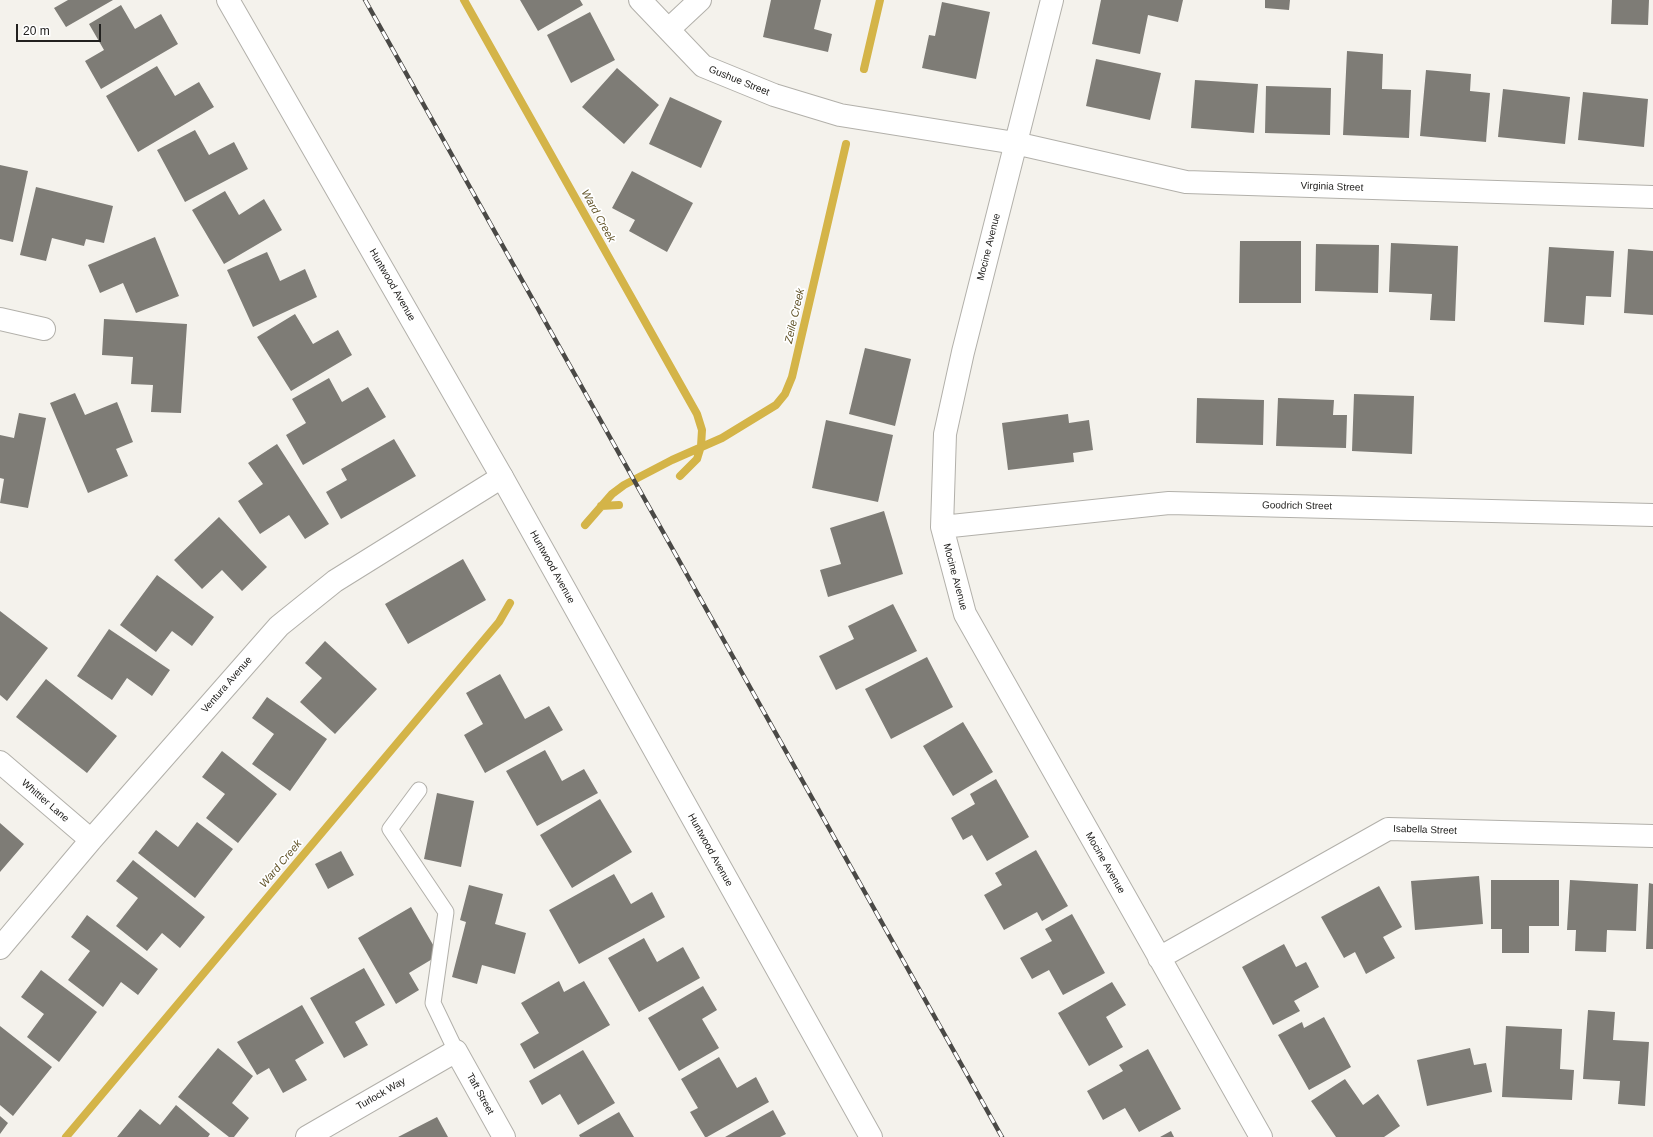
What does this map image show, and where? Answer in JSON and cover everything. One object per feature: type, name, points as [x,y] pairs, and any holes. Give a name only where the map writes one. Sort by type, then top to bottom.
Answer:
[{"type":"street","name":"Huntwood Avenue","points":[[228,0],[502,477],[871,1137]]},
{"type":"street","name":"Gushue Street","points":[[640,0],[669,29],[702,66],[774,96],[840,115],[1015,143]]},
{"type":"street","points":[[669,29],[700,0]]},
{"type":"street","name":"Mocine Avenue","points":[[1052,0],[962,352],[945,434],[942,527],[965,614],[1261,1137]]},
{"type":"street","name":"Virginia Street","points":[[1015,143],[1186,182],[1653,197]]},
{"type":"street","points":[[0,318],[44,329]]},
{"type":"street","name":"Ventura Avenue","points":[[0,948],[90,840],[279,626],[335,581],[502,477]]},
{"type":"street","name":"Goodrich Street","points":[[942,527],[1169,503],[1653,515]]},
{"type":"street","name":"Whittier Lane","points":[[0,762],[90,840]]},
{"type":"street","name":"Isabella Street","points":[[1159,958],[1388,828],[1653,836]]},
{"type":"street","name":"Turlock Way","points":[[307,1137],[456,1051]]},
{"type":"street","name":"Taft Street","points":[[456,1051],[504,1137]]},
{"type":"lane","points":[[419,790],[390,829],[446,912],[433,1003],[456,1051]]},
{"type":"building","points":[[68,0],[113,0],[66,27],[54,8]]},
{"type":"building","points":[[520,0],[580,0],[583,5],[538,31]]},
{"type":"building","points":[[771,0],[821,0],[814,29],[832,34],[828,52],[763,37]]},
{"type":"building","points":[[1101,0],[1183,0],[1178,22],[1148,15],[1140,54],[1092,44]]},
{"type":"building","points":[[1265,0],[1290,0],[1289,10],[1265,8]]},
{"type":"building","points":[[1612,0],[1649,0],[1648,25],[1611,24]]},
{"type":"building","points":[[942,2],[990,12],[976,79],[922,68],[929,35],[935,36]]},
{"type":"building","points":[[121,5],[135,29],[161,14],[178,44],[101,89],[85,61],[104,50],[89,24]]},
{"type":"building","points":[[590,12],[615,60],[571,83],[547,35]]},
{"type":"building","points":[[1347,51],[1383,54],[1382,89],[1411,90],[1409,138],[1343,135]]},
{"type":"building","points":[[1096,59],[1161,73],[1150,120],[1086,106]]},
{"type":"building","points":[[157,66],[175,96],[199,82],[214,107],[138,152],[106,96]]},
{"type":"building","points":[[617,68],[659,105],[624,144],[582,107]]},
{"type":"building","points":[[1426,70],[1471,74],[1470,91],[1490,93],[1486,142],[1420,136]]},
{"type":"building","points":[[1195,80],[1258,84],[1254,133],[1191,128]]},
{"type":"building","points":[[1266,86],[1331,88],[1330,135],[1265,133]]},
{"type":"building","points":[[1503,89],[1570,97],[1565,144],[1498,137]]},
{"type":"building","points":[[1583,92],[1648,99],[1644,147],[1578,140]]},
{"type":"building","points":[[670,97],[722,121],[701,168],[649,144]]},
{"type":"building","points":[[195,130],[209,155],[234,142],[248,169],[185,202],[157,150]]},
{"type":"building","points":[[0,165],[28,171],[13,242],[0,239]]},
{"type":"building","points":[[632,171],[693,203],[667,252],[629,231],[635,220],[612,208]]},
{"type":"building","points":[[36,187],[113,206],[104,243],[86,239],[84,246],[52,238],[46,261],[20,255]]},
{"type":"building","points":[[225,191],[239,215],[264,199],[282,230],[224,264],[192,210]]},
{"type":"building","points":[[155,237],[179,296],[136,313],[123,283],[100,293],[88,265]]},
{"type":"building","points":[[1240,241],[1301,241],[1301,303],[1239,303]]},
{"type":"building","points":[[1391,243],[1458,246],[1455,321],[1430,320],[1432,294],[1389,292]]},
{"type":"building","points":[[1316,244],[1379,245],[1378,293],[1315,291]]},
{"type":"building","points":[[1549,247],[1614,251],[1611,297],[1586,296],[1584,325],[1544,322]]},
{"type":"building","points":[[1628,249],[1653,251],[1653,315],[1624,313]]},
{"type":"building","points":[[267,252],[280,281],[305,269],[317,297],[253,327],[227,270]]},
{"type":"building","points":[[295,314],[313,344],[338,330],[352,355],[291,391],[257,337]]},
{"type":"building","points":[[104,319],[187,324],[181,413],[151,412],[153,385],[131,384],[133,357],[102,355]]},
{"type":"building","points":[[865,348],[911,359],[895,426],[849,414]]},
{"type":"building","points":[[329,378],[342,402],[368,387],[386,417],[303,465],[286,435],[306,423],[292,399]]},
{"type":"building","points":[[75,393],[85,415],[117,402],[133,442],[116,449],[128,476],[88,493],[50,403]]},
{"type":"building","points":[[1354,394],[1414,396],[1412,454],[1352,451]]},
{"type":"building","points":[[1197,398],[1264,400],[1263,445],[1196,443]]},
{"type":"building","points":[[1278,398],[1334,400],[1333,415],[1347,415],[1346,448],[1276,446]]},
{"type":"building","points":[[19,413],[46,418],[28,508],[0,503],[4,479],[0,478],[0,435],[14,438]]},
{"type":"building","points":[[1068,414],[1069,423],[1089,420],[1093,450],[1073,453],[1074,462],[1008,470],[1002,423]]},
{"type":"building","points":[[826,420],[893,435],[878,502],[812,488]]},
{"type":"building","points":[[394,439],[416,476],[341,519],[326,492],[347,480],[341,469]]},
{"type":"building","points":[[277,444],[329,524],[305,539],[289,515],[260,534],[238,501],[263,484],[248,463]]},
{"type":"building","points":[[884,511],[903,574],[828,597],[820,570],[841,564],[830,528]]},
{"type":"building","points":[[219,517],[267,567],[242,591],[222,570],[202,589],[174,560]]},
{"type":"building","points":[[463,559],[486,600],[408,644],[385,604]]},
{"type":"building","points":[[157,575],[214,617],[192,646],[172,631],[156,652],[120,625]]},
{"type":"building","points":[[893,604],[917,651],[836,690],[819,656],[854,639],[848,626]]},
{"type":"building","points":[[0,611],[48,648],[7,701],[0,695]]},
{"type":"building","points":[[109,629],[170,670],[152,696],[127,678],[112,700],[77,676]]},
{"type":"building","points":[[325,641],[377,689],[335,734],[300,702],[322,678],[305,663]]},
{"type":"building","points":[[927,657],[953,707],[891,739],[865,689]]},
{"type":"building","points":[[500,674],[525,719],[549,706],[563,730],[485,773],[464,735],[483,724],[466,693]]},
{"type":"building","points":[[46,679],[117,736],[87,773],[16,717]]},
{"type":"building","points":[[267,697],[327,739],[290,791],[252,764],[274,734],[252,718]]},
{"type":"building","points":[[963,722],[993,772],[953,796],[923,746]]},
{"type":"building","points":[[545,750],[562,781],[584,769],[598,793],[537,826],[506,771]]},
{"type":"building","points":[[222,751],[277,794],[238,843],[206,818],[225,794],[202,777]]},
{"type":"building","points":[[996,779],[1029,837],[987,861],[972,835],[963,840],[951,818],[975,804],[970,794]]},
{"type":"building","points":[[437,793],[474,801],[461,867],[424,859]]},
{"type":"building","points":[[600,799],[632,852],[572,888],[540,835]]},
{"type":"building","points":[[197,822],[233,849],[195,898],[138,853],[156,830],[178,847]]},
{"type":"building","points":[[0,823],[24,844],[0,872]]},
{"type":"building","points":[[1036,850],[1068,906],[1042,921],[1037,912],[1004,930],[984,895],[1002,885],[995,873]]},
{"type":"building","points":[[341,851],[354,875],[328,889],[315,864]]},
{"type":"building","points":[[133,860],[205,917],[180,948],[162,933],[147,951],[116,926],[138,898],[116,881]]},
{"type":"building","points":[[614,874],[631,904],[652,892],[665,917],[579,964],[549,910]]},
{"type":"building","points":[[1479,876],[1483,924],[1415,930],[1411,881]]},
{"type":"building","points":[[1491,880],[1559,880],[1559,926],[1529,926],[1529,953],[1502,953],[1502,929],[1491,929]]},
{"type":"building","points":[[1570,880],[1638,884],[1636,931],[1607,930],[1606,952],[1575,951],[1576,930],[1567,930]]},
{"type":"building","points":[[1649,883],[1653,884],[1653,949],[1646,949]]},
{"type":"building","points":[[469,885],[503,894],[495,924],[526,933],[515,974],[482,965],[477,984],[452,977],[466,922],[460,920]]},
{"type":"building","points":[[1379,886],[1402,927],[1383,937],[1395,958],[1366,974],[1355,952],[1344,958],[1321,917]]},
{"type":"building","points":[[411,907],[439,955],[409,973],[419,990],[396,1004],[358,938]]},
{"type":"building","points":[[1072,914],[1105,973],[1063,995],[1049,970],[1032,979],[1020,958],[1052,941],[1045,929]]},
{"type":"building","points":[[87,915],[158,969],[138,995],[121,982],[103,1007],[68,980],[90,951],[71,937]]},
{"type":"building","points":[[644,938],[657,962],[683,947],[700,978],[639,1012],[608,958]]},
{"type":"building","points":[[1284,944],[1296,967],[1306,962],[1319,987],[1294,1001],[1300,1011],[1273,1025],[1242,967]]},
{"type":"building","points":[[364,968],[385,1005],[355,1022],[368,1045],[344,1058],[310,998]]},
{"type":"building","points":[[41,970],[97,1012],[59,1062],[27,1037],[44,1014],[21,997]]},
{"type":"building","points":[[559,981],[564,992],[584,981],[610,1025],[534,1069],[520,1044],[539,1033],[521,1003]]},
{"type":"building","points":[[1112,982],[1126,1005],[1106,1017],[1123,1047],[1089,1066],[1058,1013]]},
{"type":"building","points":[[703,986],[717,1010],[702,1019],[719,1048],[679,1071],[648,1018]]},
{"type":"building","points":[[302,1005],[324,1043],[295,1060],[307,1080],[283,1093],[269,1068],[257,1075],[237,1042]]},
{"type":"building","points":[[1588,1010],[1615,1012],[1613,1040],[1649,1042],[1645,1106],[1618,1104],[1620,1081],[1583,1079]]},
{"type":"building","points":[[1324,1017],[1351,1067],[1309,1090],[1278,1035],[1302,1022],[1304,1028]]},
{"type":"building","points":[[0,1026],[52,1067],[13,1116],[0,1105]]},
{"type":"building","points":[[1506,1026],[1562,1029],[1560,1069],[1574,1070],[1572,1100],[1502,1097]]},
{"type":"building","points":[[218,1048],[253,1076],[232,1103],[249,1118],[234,1137],[229,1137],[178,1097]]},
{"type":"building","points":[[1470,1048],[1474,1065],[1486,1063],[1492,1092],[1427,1106],[1417,1060]]},
{"type":"building","points":[[1148,1049],[1181,1109],[1139,1132],[1125,1108],[1103,1120],[1087,1091],[1123,1071],[1119,1065]]},
{"type":"building","points":[[583,1050],[615,1103],[578,1125],[560,1094],[542,1105],[529,1081]]},
{"type":"building","points":[[719,1057],[737,1088],[756,1077],[769,1102],[705,1137],[690,1112],[698,1108],[681,1079]]},
{"type":"building","points":[[1345,1079],[1363,1105],[1378,1094],[1400,1126],[1384,1137],[1336,1137],[1311,1101]]},
{"type":"building","points":[[176,1105],[210,1134],[208,1137],[117,1137],[140,1109],[160,1125]]},
{"type":"building","points":[[773,1110],[786,1134],[780,1137],[725,1137]]},
{"type":"building","points":[[619,1112],[634,1137],[580,1137],[579,1135]]},
{"type":"building","points":[[0,1116],[8,1123],[0,1134]]},
{"type":"building","points":[[437,1117],[448,1137],[398,1137]]},
{"type":"building","points":[[1171,1131],[1174,1137],[1160,1137]]},
{"type":"waterway","name":"Ward Creek","points":[[464,0],[697,414],[702,430],[701,446],[697,459],[680,476]]},
{"type":"waterway","name":"Zeile Creek","points":[[864,69],[880,0]]},
{"type":"waterway","name":"Zeile Creek","points":[[585,525],[612,494],[624,485],[672,460],[722,438],[776,405],[785,394],[792,377],[846,144]]},
{"type":"waterway","name":"Ward Creek","points":[[601,506],[619,505]]},
{"type":"waterway","name":"Ward Creek","points":[[66,1137],[499,622],[510,603]]},
{"type":"railway","points":[[365,0],[1002,1137]]}]
